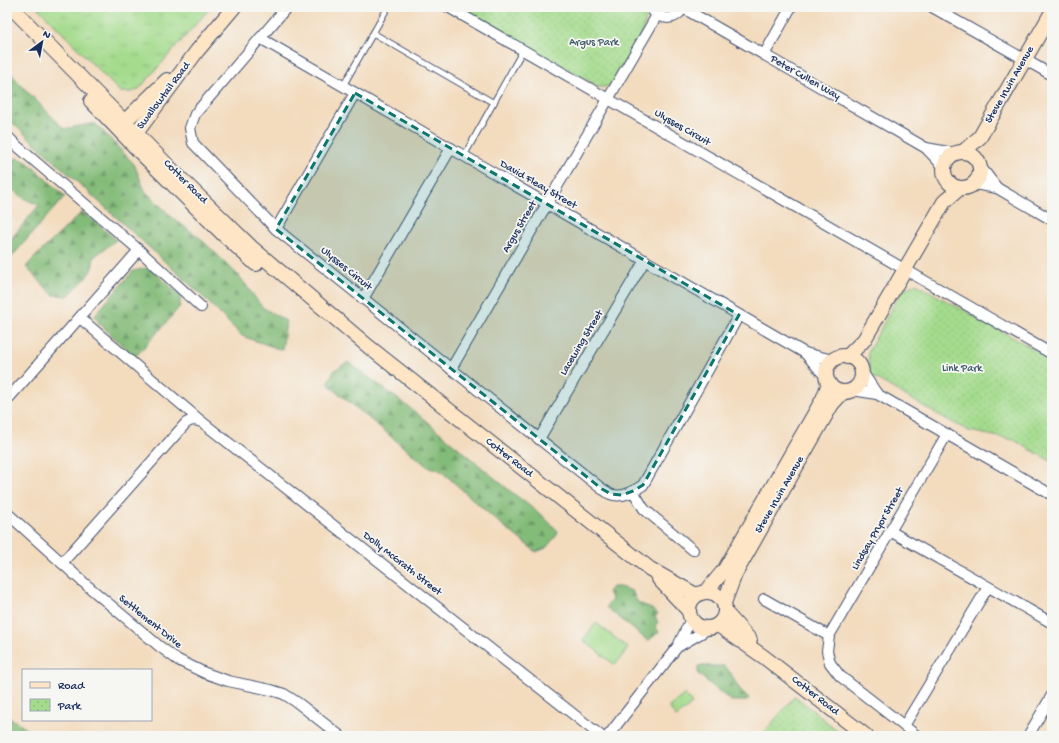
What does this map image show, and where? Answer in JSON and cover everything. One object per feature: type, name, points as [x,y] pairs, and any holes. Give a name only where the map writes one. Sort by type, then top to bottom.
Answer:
[{"type":"main road","name":"Cotter Road","points":[[11,7],[102,100],[121,126]]},
{"type":"main road","name":"Swallowtail Road","points":[[133,137],[197,51],[234,7]]},
{"type":"main road","name":"Steve Irwin Avenue","points":[[959,152],[980,137],[1052,12]]},
{"type":"main road","name":"Cotter Road","points":[[7,13],[133,137],[223,234],[257,265],[337,327],[369,346],[650,569],[689,614]]},
{"type":"main road","name":"Swallowtail Road","points":[[121,126],[197,51]]},
{"type":"main road","points":[[102,100],[126,110],[134,110],[139,108]]},
{"type":"main road","name":"Steve Irwin Avenue","points":[[979,163],[980,137]]},
{"type":"main road","points":[[944,202],[946,161],[949,156],[959,152]]},
{"type":"main road","name":"Peter Cullen Way","points":[[959,152],[969,153],[974,156],[979,163]]},
{"type":"main road","points":[[974,184],[980,176],[979,163]]},
{"type":"main road","name":"Peter Cullen Way","points":[[945,173],[954,186],[960,188],[974,184]]},
{"type":"main road","points":[[847,357],[864,340],[944,202],[960,188]]},
{"type":"main road","points":[[860,367],[852,358],[838,357],[830,363],[827,368],[827,380],[832,388],[838,391],[848,391],[857,387],[862,376],[860,367],[864,340]]},
{"type":"main road","name":"Steve Irwin Avenue","points":[[701,593],[725,569],[823,399],[827,380]]},
{"type":"main road","name":"Steve Irwin Avenue","points":[[724,607],[738,568],[832,404],[848,391]]},
{"type":"main road","name":"Cotter Road","points":[[650,569],[701,593]]},
{"type":"main road","points":[[711,592],[716,594],[720,598],[724,607],[724,617],[713,627],[698,626],[689,614],[689,604],[692,599],[701,593],[711,592]]},
{"type":"main road","name":"Cotter Road","points":[[724,607],[764,657]]},
{"type":"main road","name":"Cotter Road","points":[[713,627],[764,657],[866,736]]},
{"type":"street","name":"Ulysses Circuit","points":[[287,7],[195,114],[190,128],[193,143],[276,229],[539,439],[611,494],[622,495],[633,491]]},
{"type":"street","name":"Ulysses Circuit","points":[[448,7],[1052,354]]},
{"type":"street","points":[[650,7],[657,15]]},
{"type":"street","points":[[764,55],[791,7]]},
{"type":"street","points":[[932,7],[1052,75]]},
{"type":"street","name":"Peter Cullen Way","points":[[657,15],[669,18],[680,13],[683,8],[926,148],[945,173]]},
{"type":"street","name":"Argus Street","points":[[451,369],[657,15]]},
{"type":"street","name":"David Fleay Street","points":[[260,38],[805,353],[834,360]]},
{"type":"street","points":[[276,229],[355,93]]},
{"type":"street","points":[[7,136],[139,250],[201,307]]},
{"type":"street","points":[[364,299],[451,148]]},
{"type":"street","name":"Peter Cullen Way","points":[[926,148],[959,152]]},
{"type":"street","name":"Peter Cullen Way","points":[[979,163],[997,188]]},
{"type":"street","name":"Peter Cullen Way","points":[[974,184],[997,188],[1052,220]]},
{"type":"street","points":[[7,400],[139,250]]},
{"type":"street","name":"Lacewing Street","points":[[539,439],[645,260]]},
{"type":"street","points":[[693,550],[644,509],[633,491],[643,485],[739,315]]},
{"type":"street","name":"Dolly McGrath Street","points":[[80,318],[202,422],[601,736]]},
{"type":"street","name":"David Fleay Street","points":[[805,353],[827,380]]},
{"type":"street","points":[[860,367],[877,394]]},
{"type":"street","points":[[848,391],[877,394],[1052,495]]},
{"type":"street","points":[[62,563],[186,423],[195,420],[202,422]]},
{"type":"street","name":"Lindsay Pryor Street","points":[[917,736],[840,676],[830,663],[827,651],[829,636],[947,434]]},
{"type":"street","name":"Settlement Drive","points":[[7,513],[62,563],[159,646],[178,660],[205,673],[228,681],[284,694],[340,736]]},
{"type":"street","points":[[890,531],[1052,623]]},
{"type":"street","points":[[904,726],[988,586]]},
{"type":"street","points":[[764,599],[829,636]]},
{"type":"street","points":[[608,736],[678,646],[689,614]]},
{"type":"street","points":[[678,646],[713,627]]},
{"type":"street","points":[[1028,736],[1052,695]]},
{"type":"lane","points":[[343,86],[388,7]]},
{"type":"lane","points":[[373,33],[494,103]]},
{"type":"lane","points":[[464,156],[523,50]]},
{"type":"highlighted area","points":[[355,93],[739,315],[643,485],[622,495],[611,494],[602,489],[276,229]]},
{"type":"green space","points":[[37,7],[211,7],[138,90],[131,92],[120,92]]},
{"type":"green space","name":"Argus Park","points":[[458,7],[647,7],[647,14],[641,34],[612,83],[607,86],[599,87]]},
{"type":"green space","points":[[7,68],[18,82],[64,129],[95,123],[134,164],[145,191],[174,219],[200,238],[240,277],[262,307],[286,321],[282,350],[242,336],[197,291],[7,118]]},
{"type":"green space","points":[[18,158],[27,162],[65,196],[7,262],[7,244],[39,205],[25,199],[8,186],[8,161]]},
{"type":"green space","points":[[82,212],[116,240],[94,257],[92,269],[84,280],[68,296],[53,295],[26,267]]},
{"type":"green space","points":[[147,268],[153,271],[180,295],[180,306],[135,357],[99,323],[95,315],[133,271]]},
{"type":"green space","name":"Link Park","points":[[916,284],[1052,359],[1052,462],[1014,440],[969,431],[870,375],[868,352],[902,290]]},
{"type":"green space","points":[[348,362],[414,411],[544,517],[558,531],[556,536],[546,548],[536,552],[496,520],[438,469],[428,467],[331,387],[328,381],[335,370]]},
{"type":"green space","points":[[612,587],[620,587],[632,591],[638,603],[649,607],[658,614],[655,617],[658,622],[655,626],[659,632],[648,641],[606,607],[612,600],[608,592]]},
{"type":"green space","points":[[596,623],[628,648],[615,665],[583,640]]},
{"type":"green space","points":[[698,666],[724,666],[731,673],[739,688],[749,698],[747,701],[731,701],[698,674]]},
{"type":"green space","points":[[685,694],[692,704],[676,717],[669,707]]},
{"type":"green space","points":[[795,696],[844,736],[761,736]]},
{"type":"green space","points":[[7,717],[17,722],[35,736],[7,736]]}]
